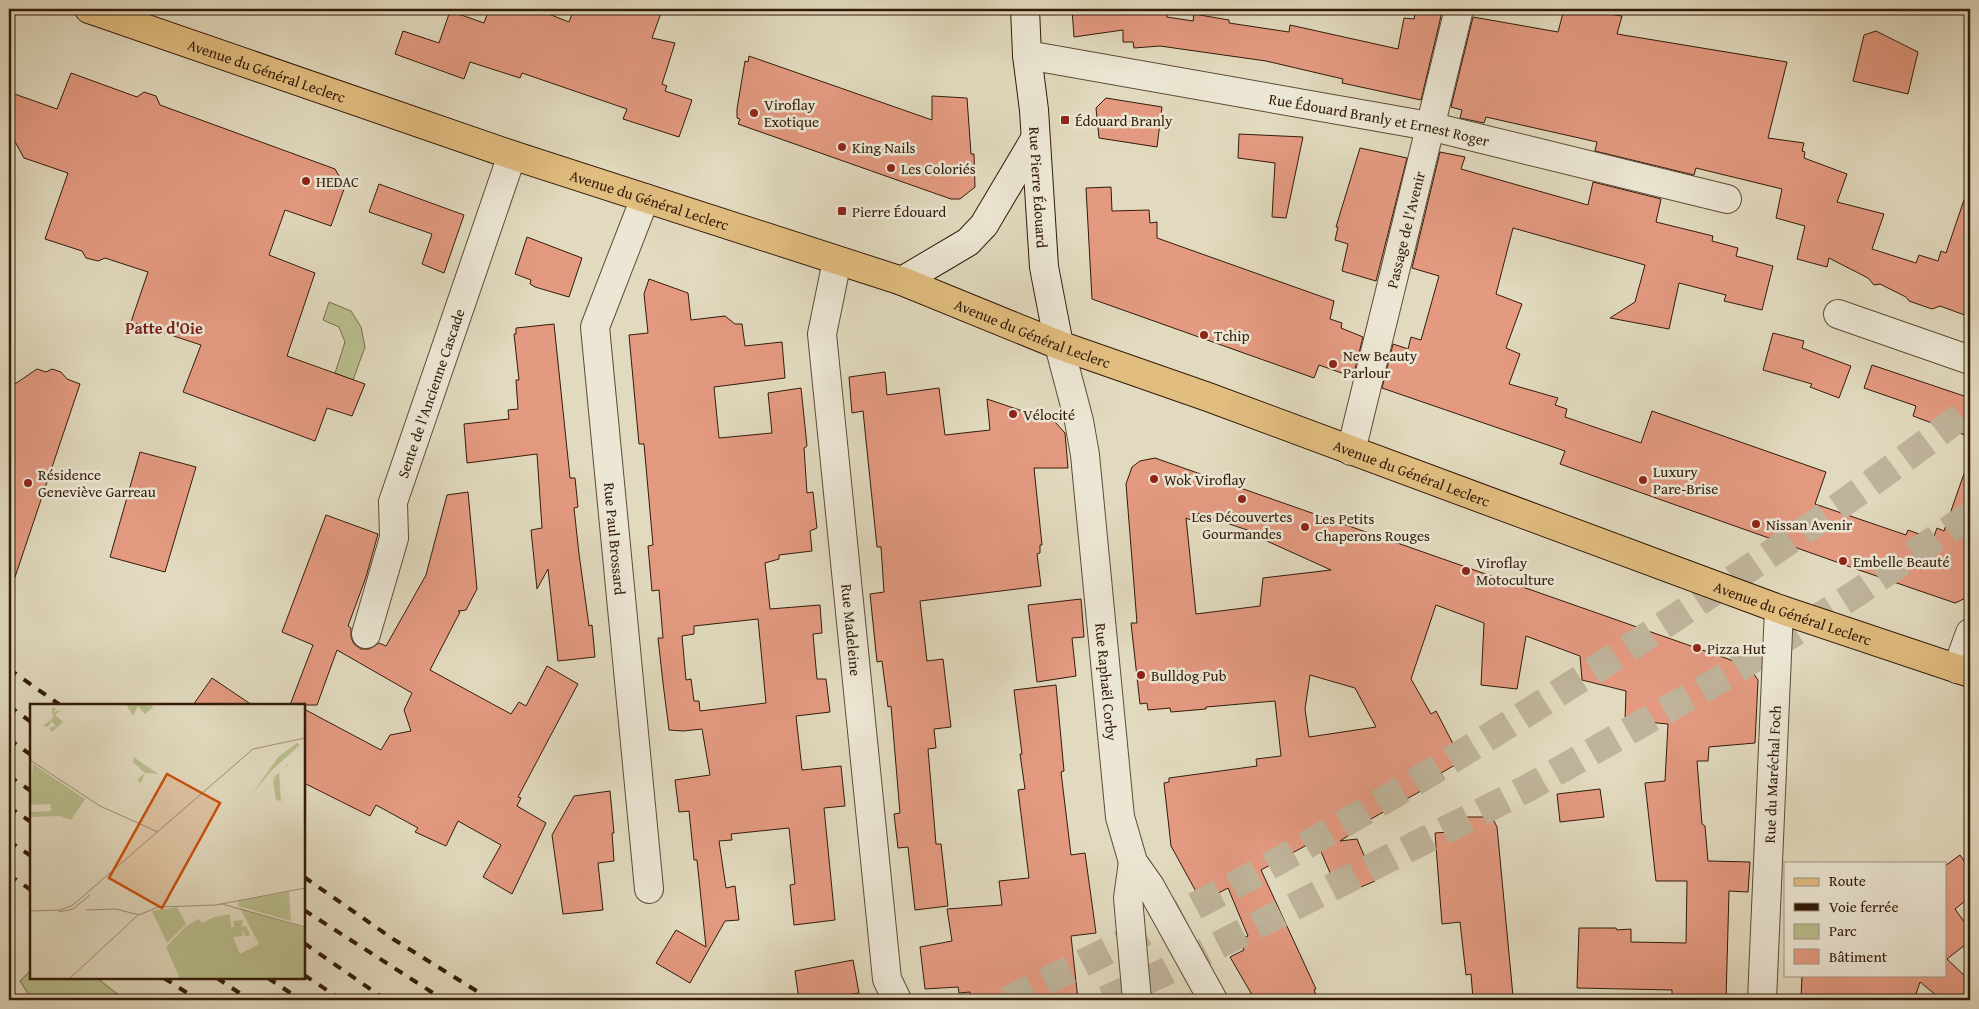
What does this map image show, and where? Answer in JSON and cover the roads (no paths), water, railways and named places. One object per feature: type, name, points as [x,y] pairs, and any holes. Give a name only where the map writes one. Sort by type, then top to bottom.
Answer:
[{"type":"main road","name":"Avenue du Général Leclerc","points":[[89,9],[512,155],[902,281],[1059,345],[1208,397],[1779,609],[1836,626],[1964,671]]},
{"type":"street","points":[[1025,9],[1027,55],[1034,110],[1035,139]]},
{"type":"street","name":"Passage de l'Avenir","points":[[1351,450],[1459,9]]},
{"type":"street","name":"Rue Édouard Branly et Ernest Roger","points":[[1027,55],[1429,126],[1727,199]]},
{"type":"street","name":"Rue Pierre Édouard","points":[[902,281],[959,248],[984,225],[1035,139]]},
{"type":"street","name":"Rue Pierre Édouard","points":[[1035,139],[1044,267],[1059,345]]},
{"type":"street","name":"Sente de l'Ancienne Cascade","points":[[366,634],[394,538],[393,502],[512,155]]},
{"type":"street","name":"Rue Paul Brossard","points":[[645,198],[595,327],[649,889]]},
{"type":"street","name":"Rue Madeleine","points":[[837,261],[822,334],[887,978],[897,1000]]},
{"type":"street","points":[[1838,314],[1970,360]]},
{"type":"street","name":"Rue Raphaël Corby","points":[[1059,345],[1079,421],[1085,454],[1120,817],[1133,862],[1150,886],[1213,1000]]},
{"type":"street","name":"Rue du Maréchal Foch","points":[[1762,1000],[1779,609]]},
{"type":"street","points":[[1964,671],[1970,633]]},
{"type":"street","points":[[1133,862],[1128,898],[1137,1000]]},
{"type":"tunnel","points":[[1007,1000],[1124,943],[1277,861],[1392,796],[1542,704],[1751,567],[1884,474],[1970,409]]},
{"type":"tunnel","points":[[1105,1000],[1163,973],[1526,789],[1726,676],[1857,593],[1970,515]]},
{"type":"railway","points":[[9,669],[59,704]]},
{"type":"railway","points":[[9,706],[30,721]]},
{"type":"railway","points":[[9,739],[30,754]]},
{"type":"railway","points":[[9,776],[30,790]]},
{"type":"railway","points":[[9,807],[30,821]]},
{"type":"railway","points":[[9,841],[30,855]]},
{"type":"railway","points":[[9,875],[30,889]]},
{"type":"railway","points":[[305,878],[393,939],[491,1000]]},
{"type":"railway","points":[[305,911],[444,1000]]},
{"type":"railway","points":[[305,944],[386,1000]]},
{"type":"railway","points":[[305,976],[342,1000]]},
{"type":"railway","points":[[166,979],[198,1000]]},
{"type":"railway","points":[[218,979],[250,1000]]},
{"type":"railway","points":[[270,979],[301,1000]]},
{"type":"place","name":"Viroflay Exotique","points":[[754,113]]},
{"type":"place","name":"Édouard Branly","points":[[1065,120]]},
{"type":"place","name":"King Nails","points":[[842,147]]},
{"type":"place","name":"Les Coloriés","points":[[891,168]]},
{"type":"place","name":"HEDAC","points":[[306,181]]},
{"type":"place","name":"Pierre Édouard","points":[[842,211]]},
{"type":"place","name":"Tchip","points":[[1204,335]]},
{"type":"place","name":"New Beauty Parlour","points":[[1333,364]]},
{"type":"place","name":"Vélocité","points":[[1013,414]]},
{"type":"place","name":"Wok Viroflay","points":[[1154,479]]},
{"type":"place","name":"Luxury Pare-Brise","points":[[1643,480]]},
{"type":"place","name":"Résidence Geneviève Garreau","points":[[28,483]]},
{"type":"place","name":"Les Découvertes Gourmandes","points":[[1242,499]]},
{"type":"place","name":"Nissan Avenir","points":[[1756,524]]},
{"type":"place","name":"Les Petits Chaperons Rouges","points":[[1305,527]]},
{"type":"place","name":"Embelle Beauté","points":[[1843,561]]},
{"type":"place","name":"Viroflay Motoculture","points":[[1466,571]]},
{"type":"place","name":"Pizza Hut","points":[[1697,648]]},
{"type":"place","name":"Bulldog Pub","points":[[1141,675]]},
{"type":"district","name":"Patte d'Oie","points":[[164,328]]}]
